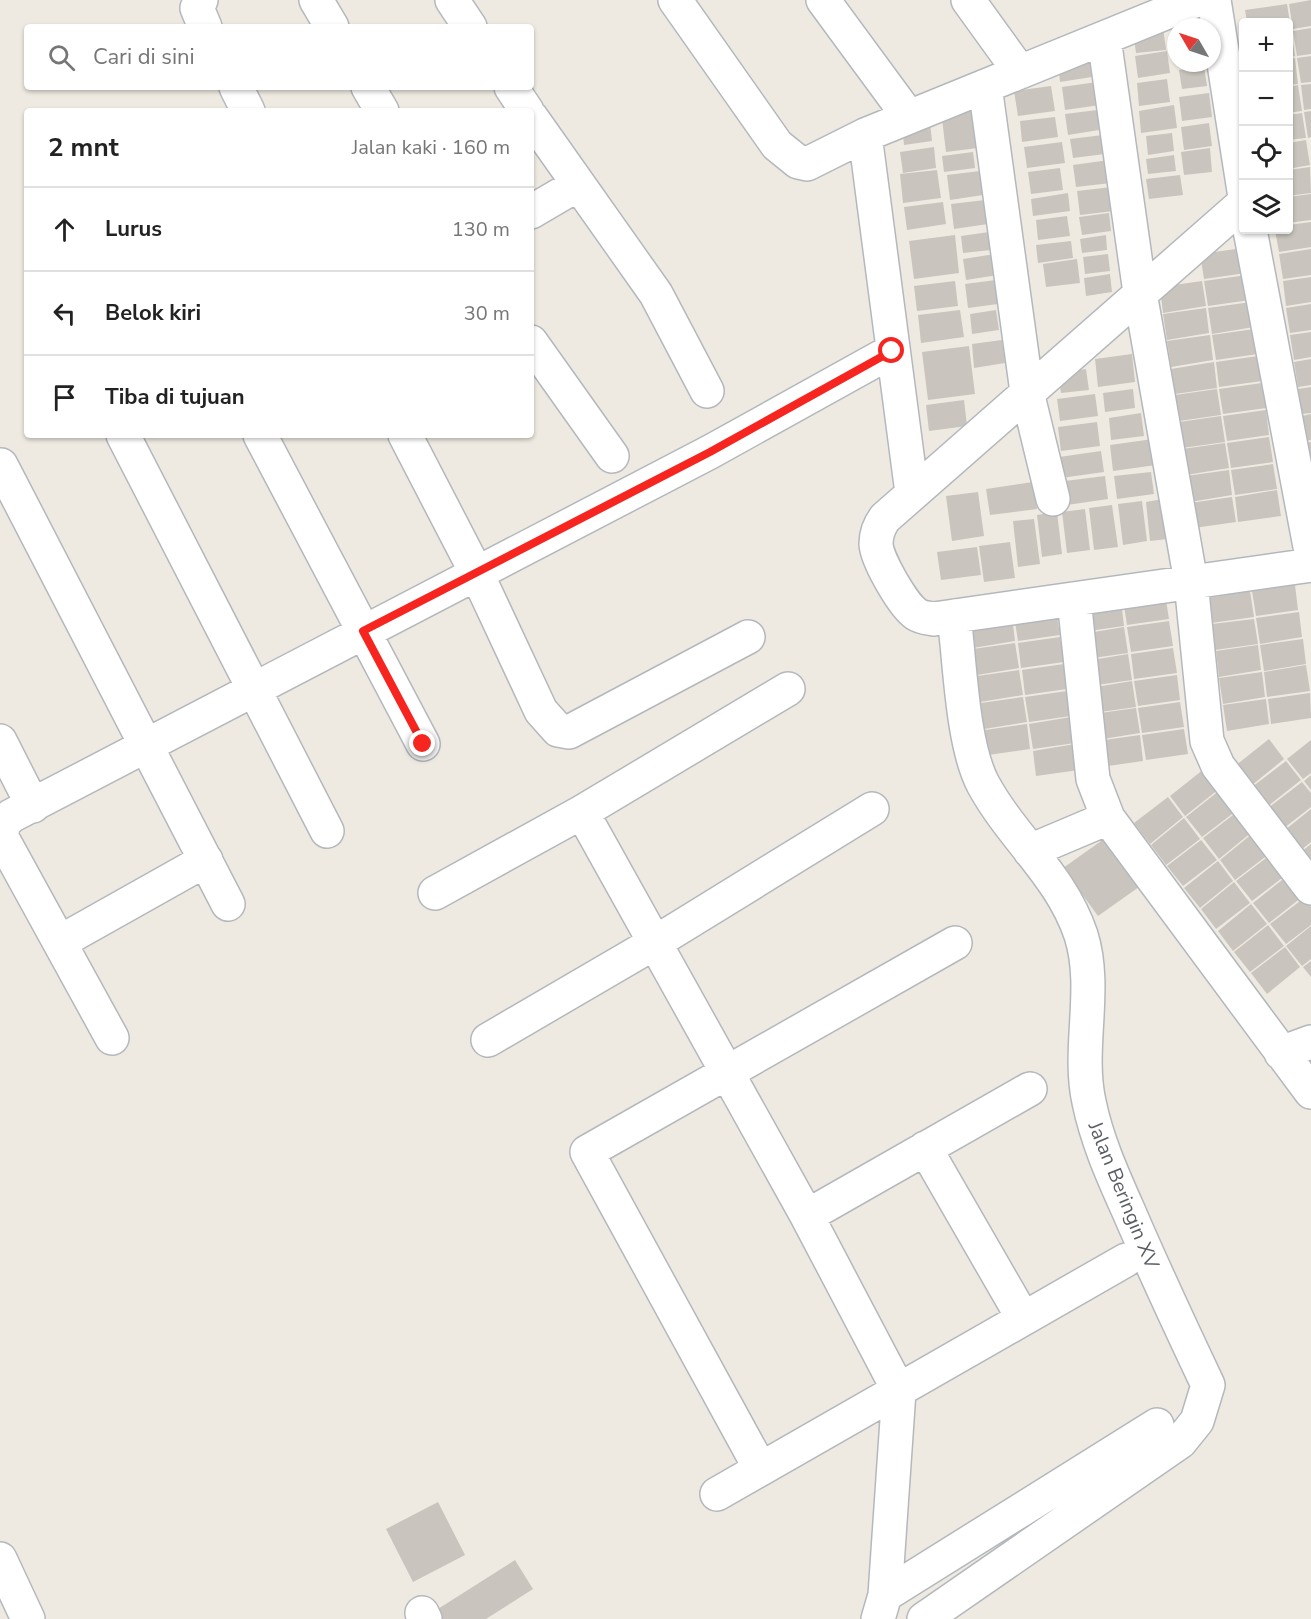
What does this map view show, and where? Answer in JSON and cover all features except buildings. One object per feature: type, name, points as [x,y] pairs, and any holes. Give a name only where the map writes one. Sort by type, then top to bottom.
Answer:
[{"type":"street","points":[[201,0],[196,8],[204,24]]},
{"type":"street","points":[[316,0],[330,24]]},
{"type":"street","points":[[452,0],[468,24]]},
{"type":"street","points":[[675,0],[777,145],[802,164],[811,163],[866,135],[1197,0]]},
{"type":"street","points":[[823,0],[909,117]]},
{"type":"street","points":[[968,0],[1020,72]]},
{"type":"street","points":[[1214,0],[1242,180]]},
{"type":"street","points":[[1104,38],[1140,293],[1191,582],[1207,741],[1211,753],[1311,888]]},
{"type":"street","points":[[985,86],[1027,392],[1053,499]]},
{"type":"street","points":[[238,90],[246,108]]},
{"type":"street","points":[[370,90],[380,108]]},
{"type":"street","points":[[513,90],[525,108]]},
{"type":"street","points":[[534,121],[656,294],[707,391]]},
{"type":"street","points":[[866,135],[912,493]]},
{"type":"street","points":[[534,210],[577,185]]},
{"type":"street","points":[[1239,207],[912,493],[879,525],[876,546],[878,555],[905,602],[916,614],[934,619],[1311,565]]},
{"type":"street","points":[[1251,234],[1311,552]]},
{"type":"street","points":[[534,346],[612,456]]},
{"type":"street","points":[[112,1038],[1,836],[4,823],[363,631],[710,452],[892,351]]},
{"type":"street","points":[[125,438],[327,831]]},
{"type":"street","points":[[262,438],[423,744]]},
{"type":"street","points":[[407,438],[477,574],[541,711],[552,726],[563,732],[570,732],[748,637]]},
{"type":"street","points":[[1,465],[228,904]]},
{"type":"street","points":[[1074,599],[1093,779],[1108,818],[1311,1092]]},
{"type":"street","name":"Jalan Beringin XV","points":[[924,1619],[1180,1442],[1197,1420],[1209,1385],[1158,1279],[1101,1147],[1088,1100],[1086,957],[1074,917],[1062,891],[1003,816],[982,782],[971,750],[954,615]]},
{"type":"street","points":[[435,893],[582,812],[788,689]]},
{"type":"street","points":[[0,741],[33,806]]},
{"type":"street","points":[[488,1040],[656,942],[872,808]]},
{"type":"street","points":[[582,812],[807,1216],[899,1392],[881,1607]]},
{"type":"street","points":[[1030,852],[1108,818]]},
{"type":"street","points":[[60,942],[206,860]]},
{"type":"street","points":[[760,1468],[587,1154],[588,1150],[955,943]]},
{"type":"street","points":[[1281,1053],[1311,1042]]},
{"type":"street","points":[[807,1216],[1030,1089]]},
{"type":"street","points":[[925,1148],[1023,1318]]},
{"type":"street","points":[[717,1494],[899,1392],[1126,1260]]},
{"type":"street","points":[[881,1607],[1157,1425]]},
{"type":"street","points":[[0,1559],[28,1619]]},
{"type":"route","points":[[423,744],[363,631],[710,452],[892,351]]}]
